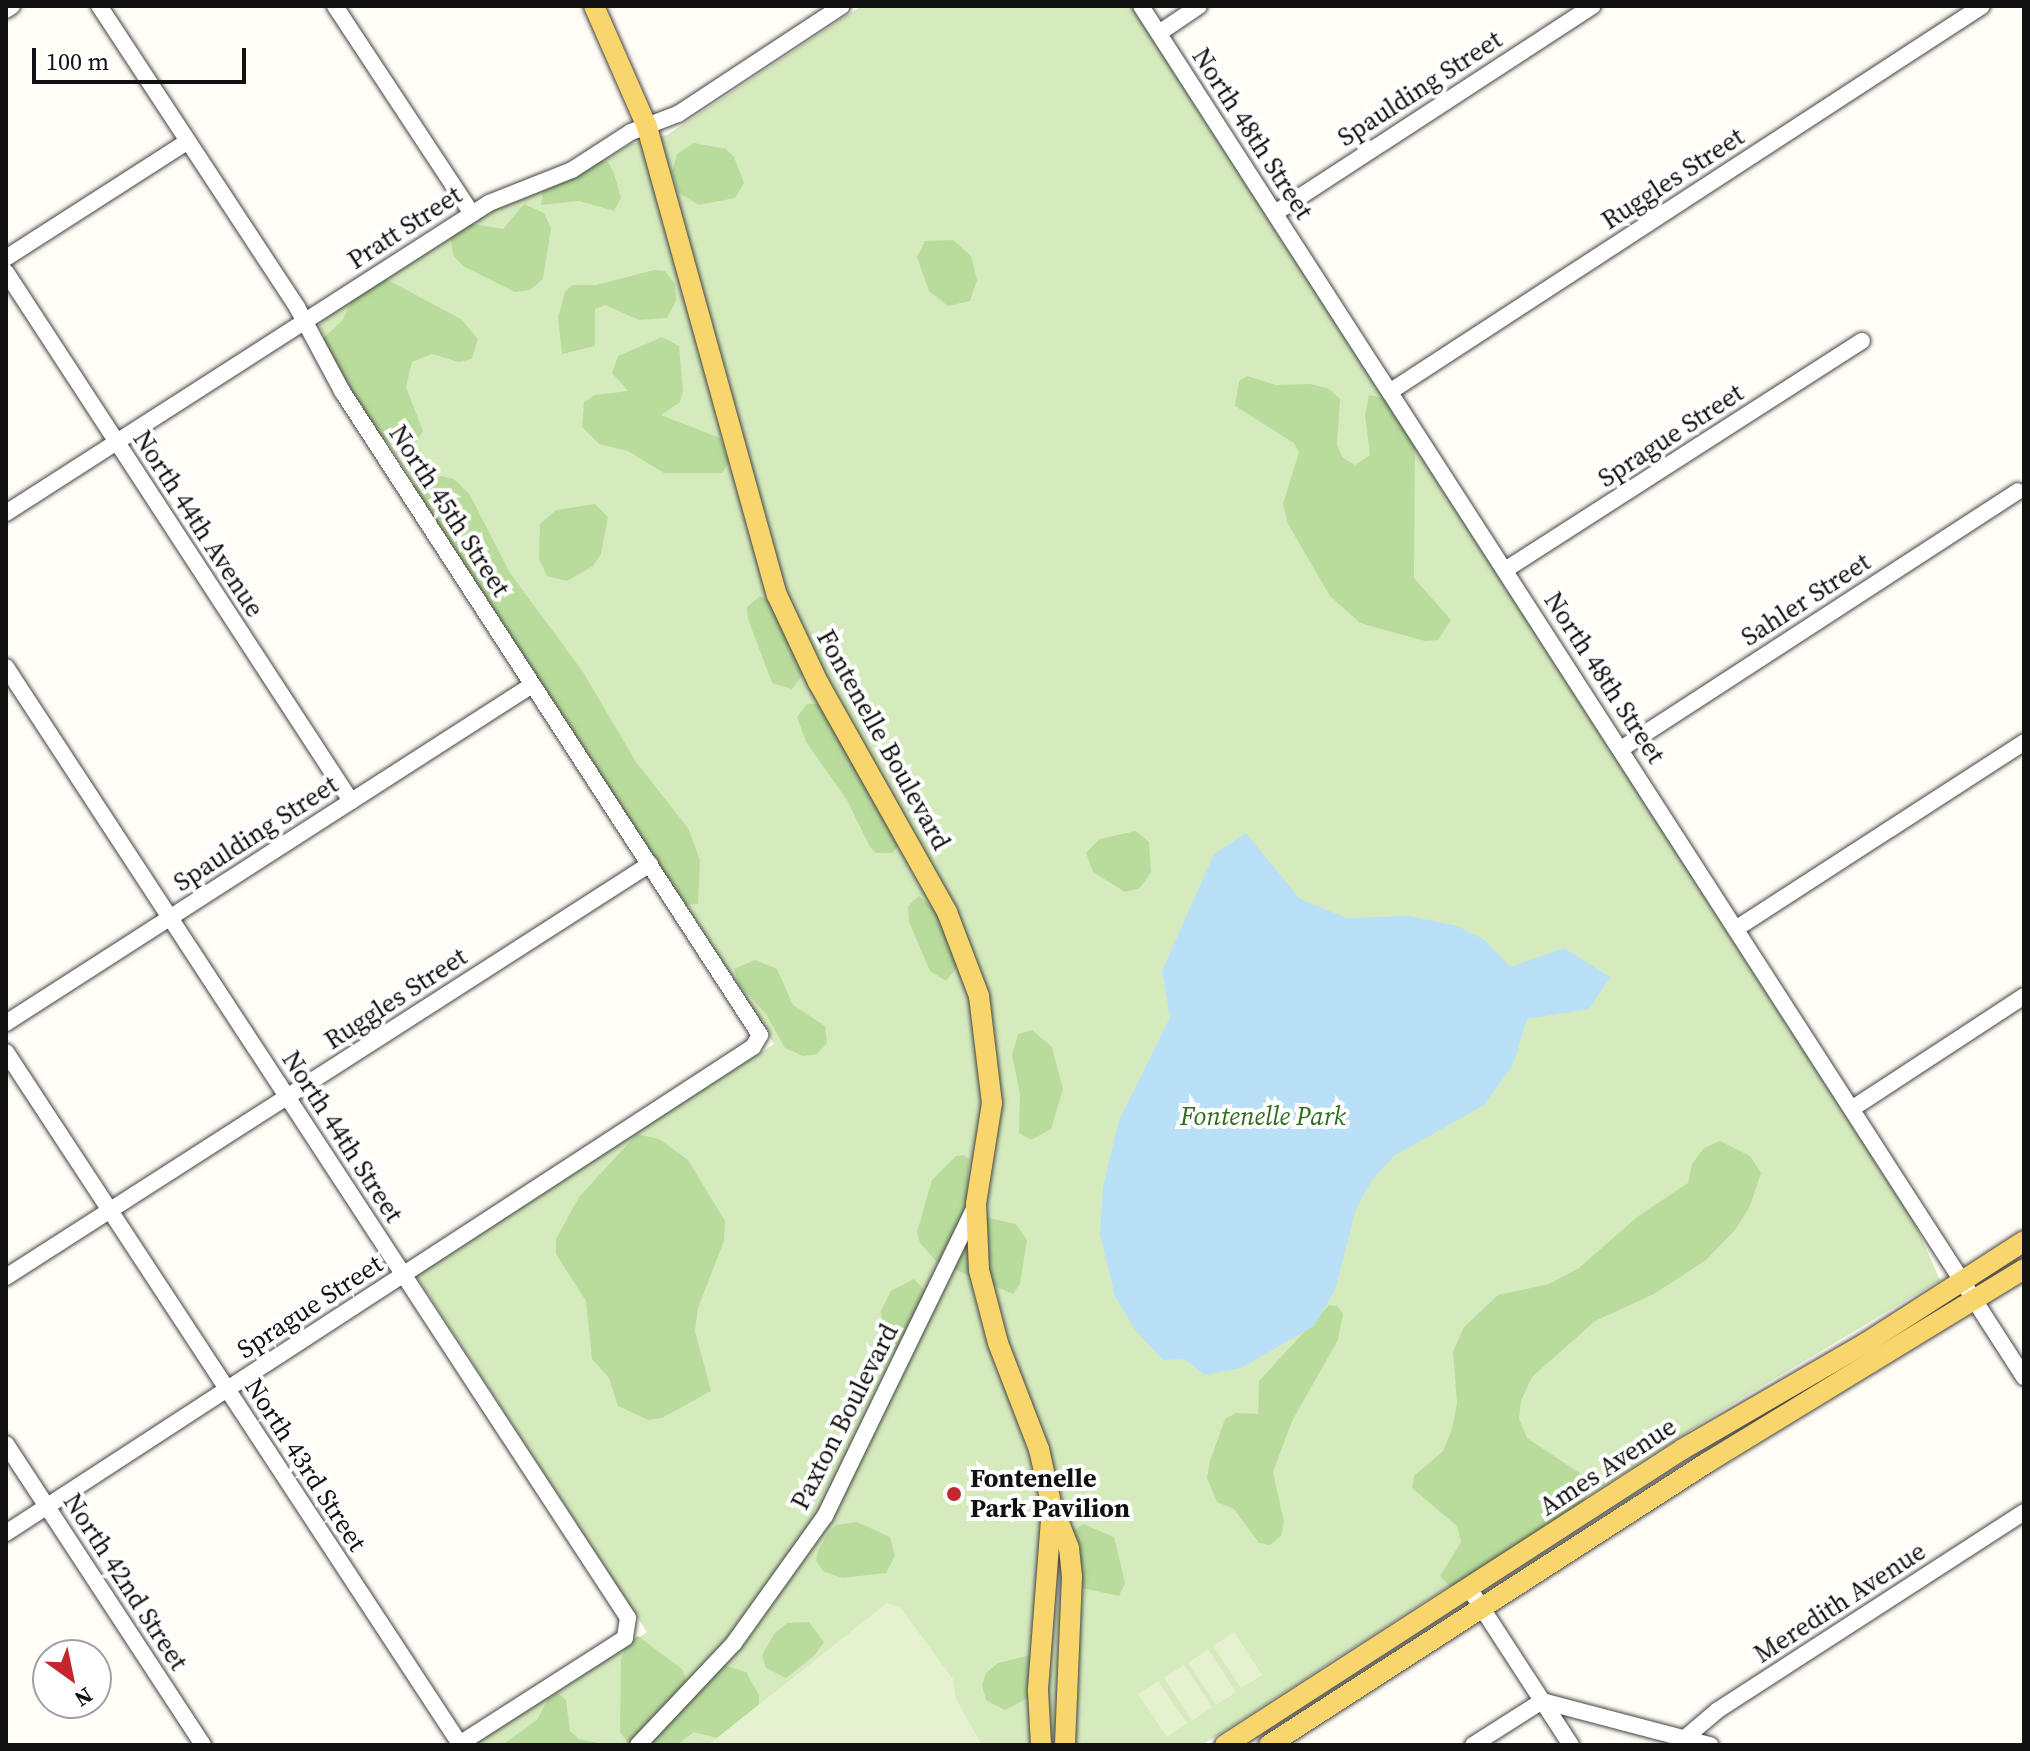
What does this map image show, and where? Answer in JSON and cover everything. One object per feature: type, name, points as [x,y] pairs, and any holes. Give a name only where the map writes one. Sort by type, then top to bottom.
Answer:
[{"type":"main road","name":"Fontenelle Boulevard","points":[[594,6],[647,127],[777,595],[818,682],[935,887],[974,979],[989,1046],[992,1103],[976,1204],[979,1270],[998,1343],[1039,1449],[1052,1507],[1069,1548],[1072,1577],[1065,1745]]},
{"type":"main road","name":"Ames Avenue","points":[[1225,1745],[1716,1428],[2024,1241]]},
{"type":"main road","name":"Ames Avenue","points":[[1269,1745],[1708,1462],[2024,1269]]},
{"type":"main road","name":"Fontenelle Boulevard","points":[[1041,1745],[1038,1691],[1052,1507]]},
{"type":"main road","points":[[1261,1745],[1336,1690],[1347,1679],[1349,1665]]},
{"type":"street","points":[[6,10],[12,6]]},
{"type":"street","name":"North 45th Street","points":[[99,6],[304,322],[342,391],[650,864],[759,1041]]},
{"type":"street","points":[[335,6],[472,214]]},
{"type":"street","name":"Pratt Street","points":[[6,513],[472,214],[510,191],[572,170],[647,127],[678,114],[842,6]]},
{"type":"street","name":"North 48th Street","points":[[1141,6],[2024,1377]]},
{"type":"street","points":[[1159,33],[1199,6]]},
{"type":"street","name":"Spaulding Street","points":[[1275,213],[1592,6]]},
{"type":"street","name":"Ruggles Street","points":[[1391,391],[1982,6]]},
{"type":"street","points":[[6,258],[188,141]]},
{"type":"street","name":"North 44th Avenue","points":[[6,272],[351,801]]},
{"type":"street","name":"Sprague Street","points":[[1505,570],[1862,341]]},
{"type":"street","name":"Sahler Street","points":[[1621,749],[2018,491]]},
{"type":"street","name":"North 44th Street","points":[[6,667],[628,1618],[628,1635],[459,1744]]},
{"type":"street","name":"Spaulding Street","points":[[6,1023],[532,685]]},
{"type":"street","points":[[1737,928],[2024,742]]},
{"type":"street","name":"Ruggles Street","points":[[6,1277],[650,864]]},
{"type":"street","points":[[1853,1108],[2024,996]]},
{"type":"street","name":"Sprague Street","points":[[6,1533],[759,1041]]},
{"type":"street","name":"North 43rd Street","points":[[6,1052],[459,1744]]},
{"type":"street","name":"Paxton Boulevard","points":[[638,1745],[734,1643],[825,1516],[976,1204]]},
{"type":"street","points":[[944,1271],[963,1265],[979,1270]]},
{"type":"street","name":"North 42nd Street","points":[[6,1444],[203,1745]]},
{"type":"street","name":"Meredith Avenue","points":[[1685,1738],[1718,1710],[2024,1512]]},
{"type":"street","points":[[1469,1588],[1571,1745]]},
{"type":"street","points":[[1473,1745],[1542,1701],[1710,1745]]},
{"type":"green space","name":"Fontenelle Park","points":[[861,6],[1133,6],[1905,1201],[1940,1280],[1714,1415],[1202,1745],[471,1745],[647,1632],[417,1277],[424,1267],[774,1044],[337,365],[319,326],[326,316],[492,210],[582,173],[631,144],[667,135]]},
{"type":"green space","points":[[694,143],[726,149],[734,157],[744,183],[735,198],[699,205],[679,193],[672,172],[677,154]]},
{"type":"green space","points":[[596,160],[608,162],[614,173],[621,198],[614,211],[579,201],[541,205],[544,185]]},
{"type":"green space","points":[[524,204],[544,213],[551,228],[543,279],[530,290],[515,292],[463,266],[453,255],[450,234],[467,223],[503,229]]},
{"type":"green space","points":[[953,240],[971,256],[977,280],[970,301],[948,306],[929,291],[917,257],[925,241]]},
{"type":"green space","points":[[654,270],[665,271],[675,284],[676,301],[667,318],[639,320],[605,305],[595,309],[595,346],[562,354],[558,317],[565,292],[572,285],[596,285]]},
{"type":"green space","points":[[382,277],[461,319],[478,339],[472,359],[459,362],[432,354],[412,362],[406,387],[423,431],[414,446],[400,451],[378,435],[321,340],[342,321],[354,295]]},
{"type":"green space","points":[[662,337],[679,346],[683,391],[680,402],[661,415],[720,438],[729,463],[722,473],[664,473],[628,451],[599,444],[582,427],[584,402],[595,395],[628,391],[612,373],[618,356]]},
{"type":"green space","points":[[1247,376],[1276,385],[1311,384],[1329,389],[1340,399],[1337,445],[1342,457],[1355,465],[1370,455],[1365,415],[1369,395],[1389,399],[1415,441],[1414,578],[1451,620],[1438,640],[1425,641],[1360,623],[1330,596],[1288,524],[1283,504],[1299,452],[1294,443],[1235,406],[1239,381]]},
{"type":"green space","points":[[442,476],[454,479],[470,495],[510,573],[583,672],[636,762],[688,828],[700,860],[698,904],[683,905],[410,486]]},
{"type":"green space","points":[[595,504],[608,517],[601,554],[593,566],[567,581],[547,576],[539,559],[540,524],[556,510]]},
{"type":"green space","points":[[760,596],[773,602],[805,672],[792,689],[772,683],[748,619],[747,607]]},
{"type":"green space","points":[[807,704],[820,704],[900,843],[892,853],[876,853],[870,847],[847,800],[806,742],[797,717]]},
{"type":"green space","points":[[1136,831],[1149,842],[1151,872],[1140,888],[1125,892],[1093,872],[1086,853],[1100,839]]},
{"type":"green space","points":[[919,896],[938,913],[960,963],[946,981],[930,971],[909,922],[908,906]]},
{"type":"green space","points":[[755,960],[777,969],[793,1005],[825,1026],[827,1043],[817,1054],[803,1056],[785,1048],[766,1014],[738,983],[734,969]]},
{"type":"green space","points":[[1032,1030],[1052,1047],[1063,1089],[1051,1129],[1031,1140],[1019,1133],[1020,1094],[1012,1055],[1018,1034]]},
{"type":"green space","points":[[637,1134],[659,1139],[688,1160],[725,1221],[724,1241],[698,1308],[695,1331],[711,1391],[662,1418],[648,1420],[618,1406],[609,1378],[592,1359],[586,1301],[556,1254],[556,1239],[579,1197]]},
{"type":"green space","points":[[1720,1141],[1750,1156],[1761,1173],[1750,1206],[1735,1230],[1706,1260],[1654,1294],[1595,1321],[1532,1377],[1521,1401],[1519,1419],[1527,1438],[1584,1476],[1588,1493],[1582,1505],[1454,1591],[1440,1576],[1461,1542],[1457,1526],[1412,1488],[1414,1476],[1443,1451],[1452,1429],[1457,1403],[1453,1352],[1464,1327],[1498,1295],[1549,1284],[1579,1268],[1637,1217],[1688,1183],[1692,1164],[1704,1148]]},
{"type":"green space","points":[[964,1155],[969,1159],[966,1213],[1016,1224],[1027,1240],[1020,1284],[1013,1294],[937,1262],[920,1243],[917,1232],[932,1180],[956,1156]]},
{"type":"green space","points":[[914,1279],[928,1294],[899,1351],[894,1350],[882,1335],[881,1311],[891,1291]]},
{"type":"green space","points":[[1329,1305],[1337,1306],[1343,1314],[1338,1340],[1292,1421],[1273,1472],[1284,1522],[1281,1536],[1270,1545],[1259,1543],[1234,1509],[1217,1502],[1207,1478],[1210,1461],[1225,1419],[1236,1413],[1258,1414],[1259,1381]]},
{"type":"green space","points":[[857,1522],[890,1537],[895,1556],[886,1573],[842,1578],[823,1571],[816,1561],[828,1533],[836,1525]]},
{"type":"green space","points":[[1083,1524],[1114,1537],[1125,1583],[1119,1596],[1077,1587],[1073,1531]]},
{"type":"green space","points":[[887,1603],[900,1607],[953,1679],[956,1699],[982,1745],[708,1745]]},
{"type":"green space","points":[[809,1622],[824,1642],[814,1656],[786,1678],[766,1668],[762,1655],[774,1634],[787,1623]]},
{"type":"green space","points":[[1234,1632],[1262,1675],[1241,1688],[1213,1646]]},
{"type":"green space","points":[[638,1636],[682,1669],[687,1682],[723,1665],[746,1672],[759,1695],[759,1712],[721,1739],[694,1732],[677,1745],[629,1744],[620,1732],[621,1660],[627,1643]]},
{"type":"green space","points":[[1208,1649],[1236,1692],[1216,1705],[1188,1663]]},
{"type":"green space","points":[[1035,1654],[1028,1698],[1005,1710],[986,1700],[982,1685],[986,1673],[998,1663]]},
{"type":"green space","points":[[1184,1665],[1212,1707],[1192,1721],[1164,1678]]},
{"type":"green space","points":[[1158,1681],[1187,1723],[1167,1737],[1138,1694]]},
{"type":"green space","points":[[558,1693],[566,1700],[570,1731],[579,1739],[607,1745],[502,1745],[537,1720],[548,1699]]},
{"type":"water","points":[[1246,833],[1300,899],[1347,918],[1410,916],[1457,926],[1485,940],[1510,967],[1564,948],[1610,977],[1589,1009],[1527,1019],[1513,1065],[1484,1105],[1394,1156],[1372,1180],[1356,1209],[1335,1290],[1314,1326],[1241,1368],[1205,1375],[1184,1359],[1163,1360],[1135,1330],[1115,1296],[1100,1234],[1103,1187],[1119,1120],[1170,1017],[1162,971],[1214,854]]},
{"type":"place","name":"Fontenelle Park Pavilion","points":[[954,1494]]}]
